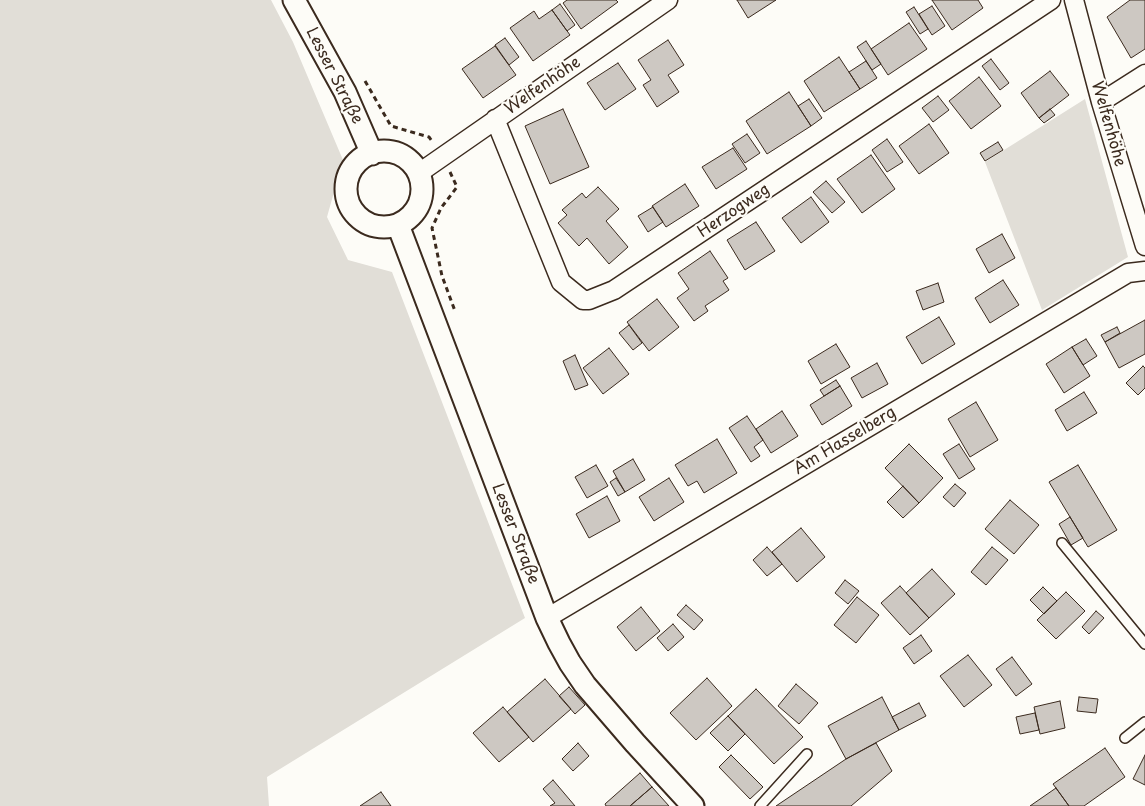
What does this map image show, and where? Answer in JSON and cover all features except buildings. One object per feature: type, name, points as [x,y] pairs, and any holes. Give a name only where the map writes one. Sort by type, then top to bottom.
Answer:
[{"type":"street","name":"Lesser Straße","points":[[294,0],[345,92],[372,154]]},
{"type":"street","name":"Welfenhöhe","points":[[419,173],[668,0]]},
{"type":"street","name":"Herzogweg","points":[[495,119],[561,282],[583,300],[589,300],[614,290],[1051,0]]},
{"type":"street","name":"Welfenhöhe","points":[[1074,0],[1101,102],[1145,246]]},
{"type":"street","points":[[1101,102],[1145,74]]},
{"type":"street","points":[[385,151],[399,154],[410,162],[419,173],[422,188],[420,203],[411,216],[398,225],[384,228],[369,224],[357,216],[349,203],[346,188],[350,174],[359,161],[372,154],[385,151]]},
{"type":"street","name":"Lesser Straße","points":[[398,225],[547,618],[570,663],[585,685],[693,806]]},
{"type":"street","name":"Am Hasselberg","points":[[547,618],[1128,273],[1145,270]]},
{"type":"lane","points":[[1062,543],[1145,644]]},
{"type":"lane","points":[[1125,738],[1145,722]]},
{"type":"lane","points":[[760,806],[807,754]]},
{"type":"path","points":[[363,77],[391,126],[429,138],[443,157],[457,187],[440,208],[432,228],[442,276],[458,319]]},
{"type":"shaded area","points":[[0,0],[271,0],[293,42],[343,160],[327,217],[348,260],[392,272],[525,618],[267,777],[269,806],[0,806]]},
{"type":"shaded area","points":[[1085,99],[1128,257],[1042,310],[985,162]]}]
